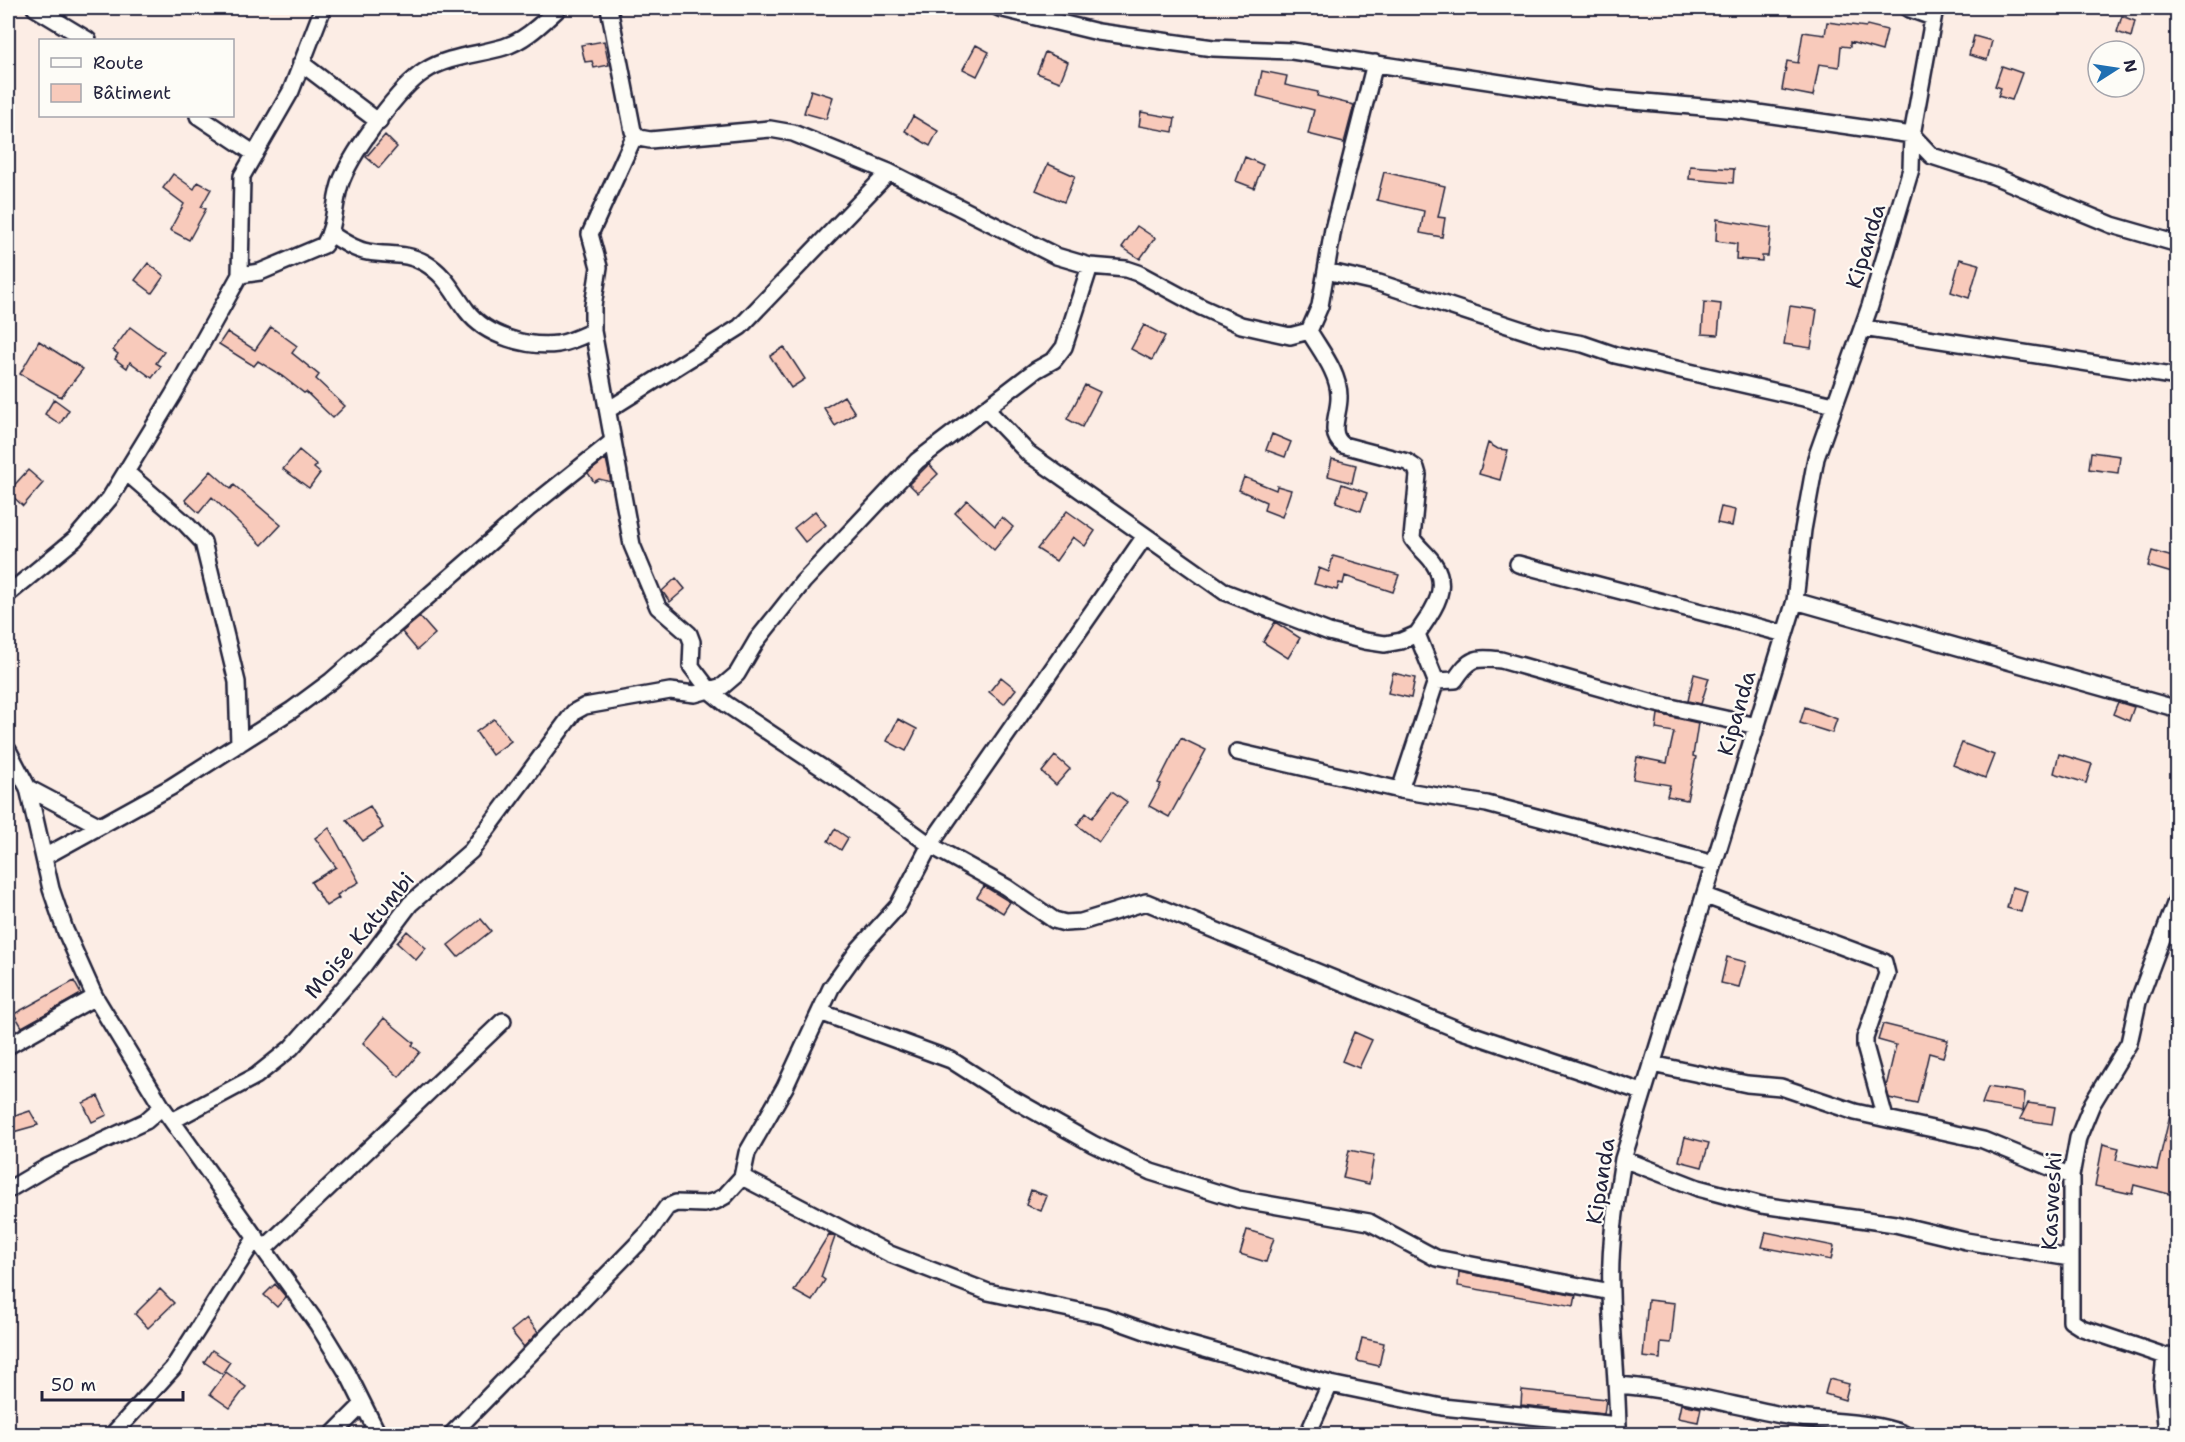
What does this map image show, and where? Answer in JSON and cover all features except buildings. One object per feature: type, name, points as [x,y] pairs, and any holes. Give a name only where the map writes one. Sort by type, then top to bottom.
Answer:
[{"type":"street","points":[[35,8],[85,39]]},
{"type":"street","points":[[8,594],[36,573],[94,519],[126,472],[240,274],[240,184],[291,91],[323,8]]},
{"type":"street","points":[[240,274],[260,272],[324,245],[331,234],[341,180],[400,92],[425,70],[449,60],[520,40],[559,8]]},
{"type":"street","points":[[609,8],[635,135],[590,234],[599,267],[593,306],[593,331],[632,545],[658,608],[689,633],[692,642],[691,666],[710,691],[845,783],[930,845],[1006,887],[1054,921],[1081,922],[1146,902],[1426,1017],[1642,1092]]},
{"type":"street","points":[[999,8],[1098,32],[1213,48],[1292,51],[1599,98],[1737,110],[1912,135],[1932,156],[1994,176],[2112,225],[2178,244]]},
{"type":"street","points":[[1907,8],[1933,12]]},
{"type":"street","name":"Kipanda","points":[[1618,1430],[1618,1385],[1611,1292],[1616,1201],[1623,1159],[1642,1092],[1706,896],[1795,601],[1803,530],[1816,459],[1863,328],[1911,170],[1912,135],[1933,12]]},
{"type":"street","points":[[301,63],[379,122]]},
{"type":"street","points":[[1309,331],[1320,306],[1333,229],[1375,63]]},
{"type":"street","points":[[200,117],[255,154]]},
{"type":"street","points":[[635,135],[644,140],[650,140],[770,129],[793,133],[889,172],[1056,256],[1090,266],[1126,269],[1138,273],[1223,319],[1241,325],[1290,336],[1309,331]]},
{"type":"street","points":[[608,410],[740,327],[889,172]]},
{"type":"street","points":[[331,234],[366,252],[398,254],[428,264],[450,283],[468,312],[497,334],[516,341],[558,344],[593,331]]},
{"type":"street","points":[[710,691],[737,674],[757,640],[803,582],[917,460],[1054,360],[1064,347],[1090,266]]},
{"type":"street","points":[[1326,271],[1398,288],[1544,338],[1583,344],[1615,355],[1834,405]]},
{"type":"street","points":[[1863,328],[2178,377]]},
{"type":"street","points":[[986,409],[1028,453],[1225,592],[1329,632],[1385,644],[1401,642],[1417,634],[1440,595],[1436,565],[1412,538],[1418,475],[1416,468],[1407,462],[1343,445],[1337,441],[1334,434],[1340,395],[1332,370],[1309,331]]},
{"type":"street","points":[[44,857],[171,787],[331,681],[528,509],[614,441]]},
{"type":"street","points":[[126,472],[185,523],[203,542],[237,682],[239,744]]},
{"type":"street","points":[[452,1434],[649,1232],[667,1207],[676,1203],[704,1204],[716,1201],[742,1177],[747,1153],[785,1087],[831,988],[859,949],[898,906],[930,845],[1145,536]]},
{"type":"street","points":[[1518,564],[1785,634]]},
{"type":"street","points":[[1795,601],[2178,709]]},
{"type":"street","points":[[1400,790],[1436,681],[1417,634]]},
{"type":"street","points":[[1436,681],[1455,680],[1467,663],[1475,659],[1501,660],[1657,704],[1756,726]]},
{"type":"street","name":"Moise Katumbi","points":[[172,1121],[256,1076],[291,1048],[364,965],[410,904],[471,850],[574,712],[585,706],[670,691],[694,694],[710,691]]},
{"type":"street","points":[[8,750],[28,788],[44,857],[65,930],[95,997],[162,1107],[318,1325],[378,1434]]},
{"type":"street","points":[[1237,752],[1400,790],[1487,804],[1714,864]]},
{"type":"street","points":[[28,788],[100,826]]},
{"type":"street","points":[[1706,896],[1884,962],[1887,974],[1865,1038],[1865,1046],[1885,1118]]},
{"type":"street","name":"Kasweshi","points":[[2171,1357],[2082,1328],[2071,1321],[2071,1176],[2078,1138],[2084,1121],[2129,1042],[2138,1002],[2178,896]]},
{"type":"street","points":[[8,1046],[95,997]]},
{"type":"street","points":[[820,1012],[951,1060],[1004,1094],[1083,1139],[1151,1172],[1238,1199],[1369,1222],[1436,1258],[1611,1292]]},
{"type":"street","points":[[113,1434],[173,1368],[260,1243],[503,1021]]},
{"type":"street","points":[[1652,1064],[1748,1084],[1781,1087],[1834,1107],[1983,1140],[2071,1176]]},
{"type":"street","points":[[8,1190],[46,1167],[146,1121],[162,1107]]},
{"type":"street","points":[[1623,1159],[1698,1188],[1762,1205],[1895,1224],[1966,1241],[2070,1258]]},
{"type":"street","points":[[742,1177],[890,1254],[988,1292],[1103,1316],[1162,1337],[1330,1384],[1442,1407],[1618,1430]]},
{"type":"street","points":[[2167,1434],[2162,1384],[2171,1357]]},
{"type":"street","points":[[1308,1434],[1330,1384]]},
{"type":"street","points":[[1618,1385],[1672,1390],[1788,1416],[1879,1427],[1904,1434]]},
{"type":"street","points":[[333,1434],[363,1404]]}]
